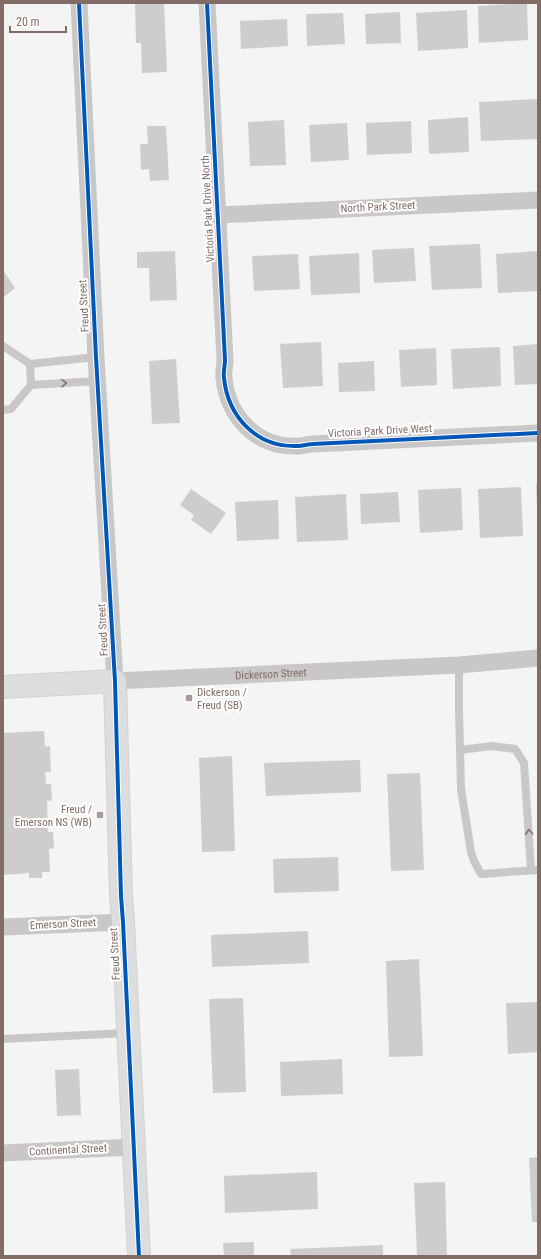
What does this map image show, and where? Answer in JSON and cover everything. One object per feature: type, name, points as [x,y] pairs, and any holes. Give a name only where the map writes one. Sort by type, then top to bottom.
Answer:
[{"type":"street","name":"Freud Street","points":[[79,3],[97,381],[115,681],[121,896],[139,1256]]},
{"type":"street","name":"Victoria Park Drive North","points":[[207,3],[225,360],[224,377],[227,396],[234,412]]},
{"type":"street","name":"North Park Street","points":[[218,215],[538,200]]},
{"type":"street","name":"Victoria Park Drive West","points":[[234,412],[246,427],[261,437],[277,444],[297,446],[538,433]]},
{"type":"street","name":"Dickerson Street","points":[[3,687],[459,665],[538,658]]},
{"type":"street","name":"Emerson Street","points":[[3,927],[123,922]]},
{"type":"street","name":"Continental Street","points":[[3,1153],[134,1146]]},
{"type":"lane","points":[[3,346],[30,364],[96,357]]},
{"type":"lane","points":[[3,410],[11,409],[31,385],[30,364]]},
{"type":"lane","points":[[31,385],[97,381]]},
{"type":"lane","points":[[459,665],[459,710],[460,750],[461,789],[471,852],[474,861],[481,874],[534,870],[524,763],[515,749],[492,746],[460,750]]},
{"type":"lane","points":[[3,1039],[128,1033]]},
{"type":"building","points":[[135,3],[164,3],[167,72],[142,73],[141,43],[136,43]]},
{"type":"building","points":[[527,3],[528,40],[479,43],[478,6]]},
{"type":"building","points":[[467,10],[468,48],[418,51],[416,13]]},
{"type":"building","points":[[400,12],[401,43],[366,44],[365,14]]},
{"type":"building","points":[[343,13],[345,44],[307,46],[306,14]]},
{"type":"building","points":[[287,19],[288,46],[241,49],[240,21]]},
{"type":"building","points":[[537,99],[538,139],[481,141],[479,102]]},
{"type":"building","points":[[468,117],[469,152],[429,154],[428,120]]},
{"type":"building","points":[[284,120],[286,165],[250,166],[248,122]]},
{"type":"building","points":[[411,121],[412,153],[367,155],[366,123]]},
{"type":"building","points":[[347,123],[349,160],[311,162],[309,125]]},
{"type":"building","points":[[147,126],[166,126],[169,180],[150,181],[149,169],[141,170],[140,144],[148,144]]},
{"type":"building","points":[[480,244],[482,288],[432,290],[429,246]]},
{"type":"building","points":[[414,248],[416,281],[374,283],[372,250]]},
{"type":"building","points":[[175,251],[177,300],[150,301],[149,268],[137,268],[137,252]]},
{"type":"building","points":[[538,251],[538,291],[498,293],[496,254]]},
{"type":"building","points":[[359,253],[360,293],[311,295],[309,256]]},
{"type":"building","points":[[298,254],[300,289],[254,291],[252,256]]},
{"type":"building","points":[[3,270],[15,288],[3,298]]},
{"type":"building","points":[[321,342],[323,386],[283,388],[280,344]]},
{"type":"building","points":[[538,344],[538,384],[515,385],[513,346]]},
{"type":"building","points":[[500,347],[501,386],[453,389],[451,349]]},
{"type":"building","points":[[436,348],[437,385],[401,387],[399,350]]},
{"type":"building","points":[[176,359],[180,423],[152,424],[149,361]]},
{"type":"building","points":[[374,361],[375,391],[339,392],[338,363]]},
{"type":"building","points":[[536,484],[538,484],[538,506],[537,506]]},
{"type":"building","points":[[521,487],[523,536],[480,538],[478,489]]},
{"type":"building","points":[[461,488],[463,530],[420,533],[418,490]]},
{"type":"building","points":[[191,489],[226,513],[211,534],[191,520],[194,515],[180,505]]},
{"type":"building","points":[[398,492],[400,522],[361,524],[360,494]]},
{"type":"building","points":[[346,494],[348,540],[297,542],[295,497]]},
{"type":"building","points":[[278,500],[279,539],[237,541],[235,502]]},
{"type":"building","points":[[44,731],[45,747],[50,746],[51,772],[45,772],[46,784],[51,784],[52,800],[47,801],[48,832],[53,832],[54,848],[49,849],[50,872],[42,872],[42,878],[29,878],[29,873],[3,875],[3,733]]},
{"type":"building","points":[[232,756],[235,851],[202,852],[199,758]]},
{"type":"building","points":[[360,760],[361,792],[266,796],[264,763]]},
{"type":"building","points":[[420,773],[424,870],[391,871],[387,774]]},
{"type":"building","points":[[338,857],[339,891],[274,893],[273,859]]},
{"type":"building","points":[[308,931],[309,963],[212,967],[211,935]]},
{"type":"building","points":[[419,959],[423,1056],[389,1057],[386,961]]},
{"type":"building","points":[[243,998],[246,1092],[213,1093],[209,999]]},
{"type":"building","points":[[538,1002],[538,1052],[508,1054],[506,1003]]},
{"type":"building","points":[[342,1059],[343,1094],[281,1096],[280,1062]]},
{"type":"building","points":[[79,1069],[81,1115],[57,1116],[55,1070]]},
{"type":"building","points":[[538,1157],[538,1222],[532,1222],[529,1158]]},
{"type":"building","points":[[317,1172],[318,1209],[225,1213],[224,1176]]},
{"type":"building","points":[[445,1182],[447,1256],[417,1256],[414,1183]]},
{"type":"building","points":[[254,1242],[254,1256],[224,1256],[223,1243]]},
{"type":"building","points":[[383,1245],[383,1256],[291,1256],[290,1249]]},
{"type":"cycle path","points":[[79,3],[96,357],[115,681],[121,896],[139,1256]]},
{"type":"cycle path","points":[[207,3],[225,360],[224,376],[231,405],[238,417],[258,436],[270,442],[283,445],[300,446],[311,444],[538,433]]},
{"type":"place","name":"Dickerson / Freud (SB)","points":[[189,698]]},
{"type":"place","name":"Freud / Emerson NS (WB)","points":[[100,815]]}]
